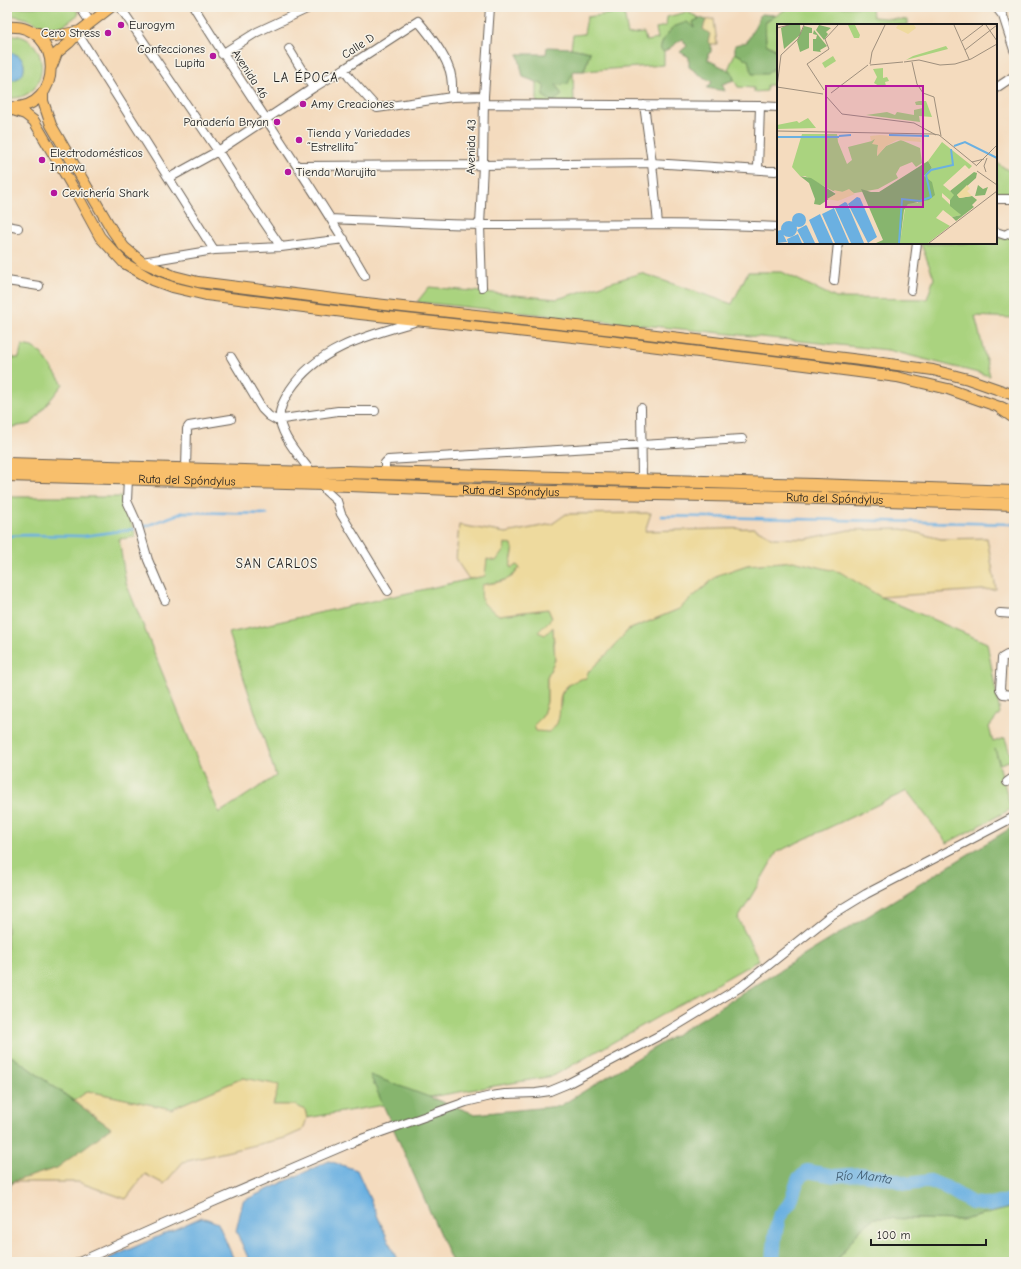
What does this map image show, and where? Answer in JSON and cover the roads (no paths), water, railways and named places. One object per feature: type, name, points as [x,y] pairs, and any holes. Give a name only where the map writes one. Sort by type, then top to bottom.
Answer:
[{"type":"highway","points":[[1001,408],[1014,417]]},
{"type":"highway","name":"Ruta del Spóndylus","points":[[7,464],[312,473],[385,473],[815,484],[1014,492]]},
{"type":"highway","name":"Ruta del Spóndylus","points":[[7,475],[503,491],[1014,504]]},
{"type":"highway","points":[[977,491],[1014,486]]},
{"type":"main road","points":[[7,108],[25,105],[35,100],[43,92],[50,80],[52,66],[57,53],[90,22],[111,7]]},
{"type":"main road","points":[[7,27],[22,28],[46,36],[56,36],[80,31]]},
{"type":"main road","points":[[30,31],[46,46],[50,55],[52,66]]},
{"type":"main road","points":[[43,92],[43,101],[51,125],[112,230],[124,247],[142,262],[174,276],[205,283],[829,356],[933,370],[968,379],[1014,395]]},
{"type":"main road","points":[[7,108],[25,114],[34,121],[100,237],[124,264],[154,280],[172,287],[206,295],[600,340],[897,377],[948,389],[1014,412]]},
{"type":"street","points":[[80,7],[90,22]]},
{"type":"street","points":[[120,7],[281,247]]},
{"type":"street","name":"Avenida 46","points":[[194,7],[222,54],[344,239],[365,276]]},
{"type":"street","points":[[222,54],[257,32],[311,7]]},
{"type":"street","name":"Avenida 43","points":[[482,287],[480,225],[484,100],[490,7]]},
{"type":"street","points":[[996,7],[1003,16],[1014,50]]},
{"type":"street","name":"Calle D","points":[[169,178],[218,151],[418,21],[430,35],[449,66],[452,79],[452,97]]},
{"type":"street","points":[[80,31],[81,40],[214,250]]},
{"type":"street","points":[[290,49],[313,88]]},
{"type":"street","points":[[344,69],[349,77],[377,108],[452,97],[484,100],[644,105],[760,106],[777,108]]},
{"type":"street","points":[[997,87],[1014,76]]},
{"type":"street","points":[[644,105],[658,224]]},
{"type":"street","points":[[758,169],[760,106]]},
{"type":"street","points":[[297,166],[652,163],[775,171]]},
{"type":"street","points":[[997,199],[1014,199]]},
{"type":"street","points":[[331,219],[480,225],[726,224],[777,227]]},
{"type":"street","points":[[7,226],[18,228]]},
{"type":"street","points":[[997,232],[1005,235],[1014,230]]},
{"type":"street","points":[[142,262],[214,250],[281,247],[344,239]]},
{"type":"street","points":[[834,281],[838,244]]},
{"type":"street","points":[[911,290],[917,244]]},
{"type":"street","points":[[7,281],[39,286]]},
{"type":"street","points":[[312,473],[293,448],[283,431],[280,420],[281,405],[298,379],[318,360],[345,344],[421,320]]},
{"type":"street","points":[[231,357],[262,409],[268,416],[280,420],[297,416],[338,411],[376,411]]},
{"type":"street","points":[[641,408],[642,480]]},
{"type":"street","points":[[186,469],[187,429],[190,426],[231,419]]},
{"type":"street","points":[[385,473],[385,463],[388,460],[742,439]]},
{"type":"street","points":[[128,478],[127,501],[137,523],[148,560],[164,600]]},
{"type":"street","points":[[323,484],[326,491],[337,501],[341,514],[388,591]]},
{"type":"street","points":[[1000,613],[1014,614]]},
{"type":"street","points":[[1014,655],[1007,655],[1002,658],[1000,689],[1001,693],[1003,694],[1014,695]]},
{"type":"street","points":[[80,1262],[211,1203],[353,1142],[466,1102],[504,1094],[550,1091],[568,1084],[666,1032],[742,986],[830,916],[866,894],[1014,817]]},
{"type":"water","points":[[11,53],[22,59],[24,69],[19,77],[14,80],[7,80],[7,54]]},
{"type":"water","points":[[329,1161],[357,1170],[398,1262],[250,1262],[236,1231],[243,1201]]},
{"type":"water","points":[[202,1217],[218,1223],[235,1262],[101,1262]]},
{"type":"waterway","points":[[143,527],[184,512],[267,514]]},
{"type":"waterway","points":[[661,516],[1014,524]]},
{"type":"waterway","points":[[7,536],[84,536],[134,529]]},
{"type":"waterway","name":"Río Manta","points":[[773,1262],[775,1236],[779,1217],[790,1203],[798,1180],[807,1171],[835,1176],[861,1174],[887,1178],[909,1184],[930,1181],[947,1188],[972,1203],[991,1205],[1014,1199]]},
{"type":"place","name":"Eurogym","points":[[121,25]]},
{"type":"place","name":"Cero Stress","points":[[108,33]]},
{"type":"place","name":"Confecciones Lupita","points":[[213,56]]},
{"type":"place","name":"Amy Creaciones","points":[[303,104]]},
{"type":"place","name":"Panadería Bryan","points":[[277,122]]},
{"type":"place","name":"Tienda y Variedades “Estrellita”","points":[[299,140]]},
{"type":"place","name":"Electrodomésticos Innova","points":[[42,160]]},
{"type":"place","name":"Tienda Marujita","points":[[288,172]]},
{"type":"place","name":"Cevichería Shark","points":[[54,193]]},
{"type":"district","name":"LA ÉPOCA","points":[[306,77]]},
{"type":"district","name":"SAN CARLOS","points":[[277,563]]}]
